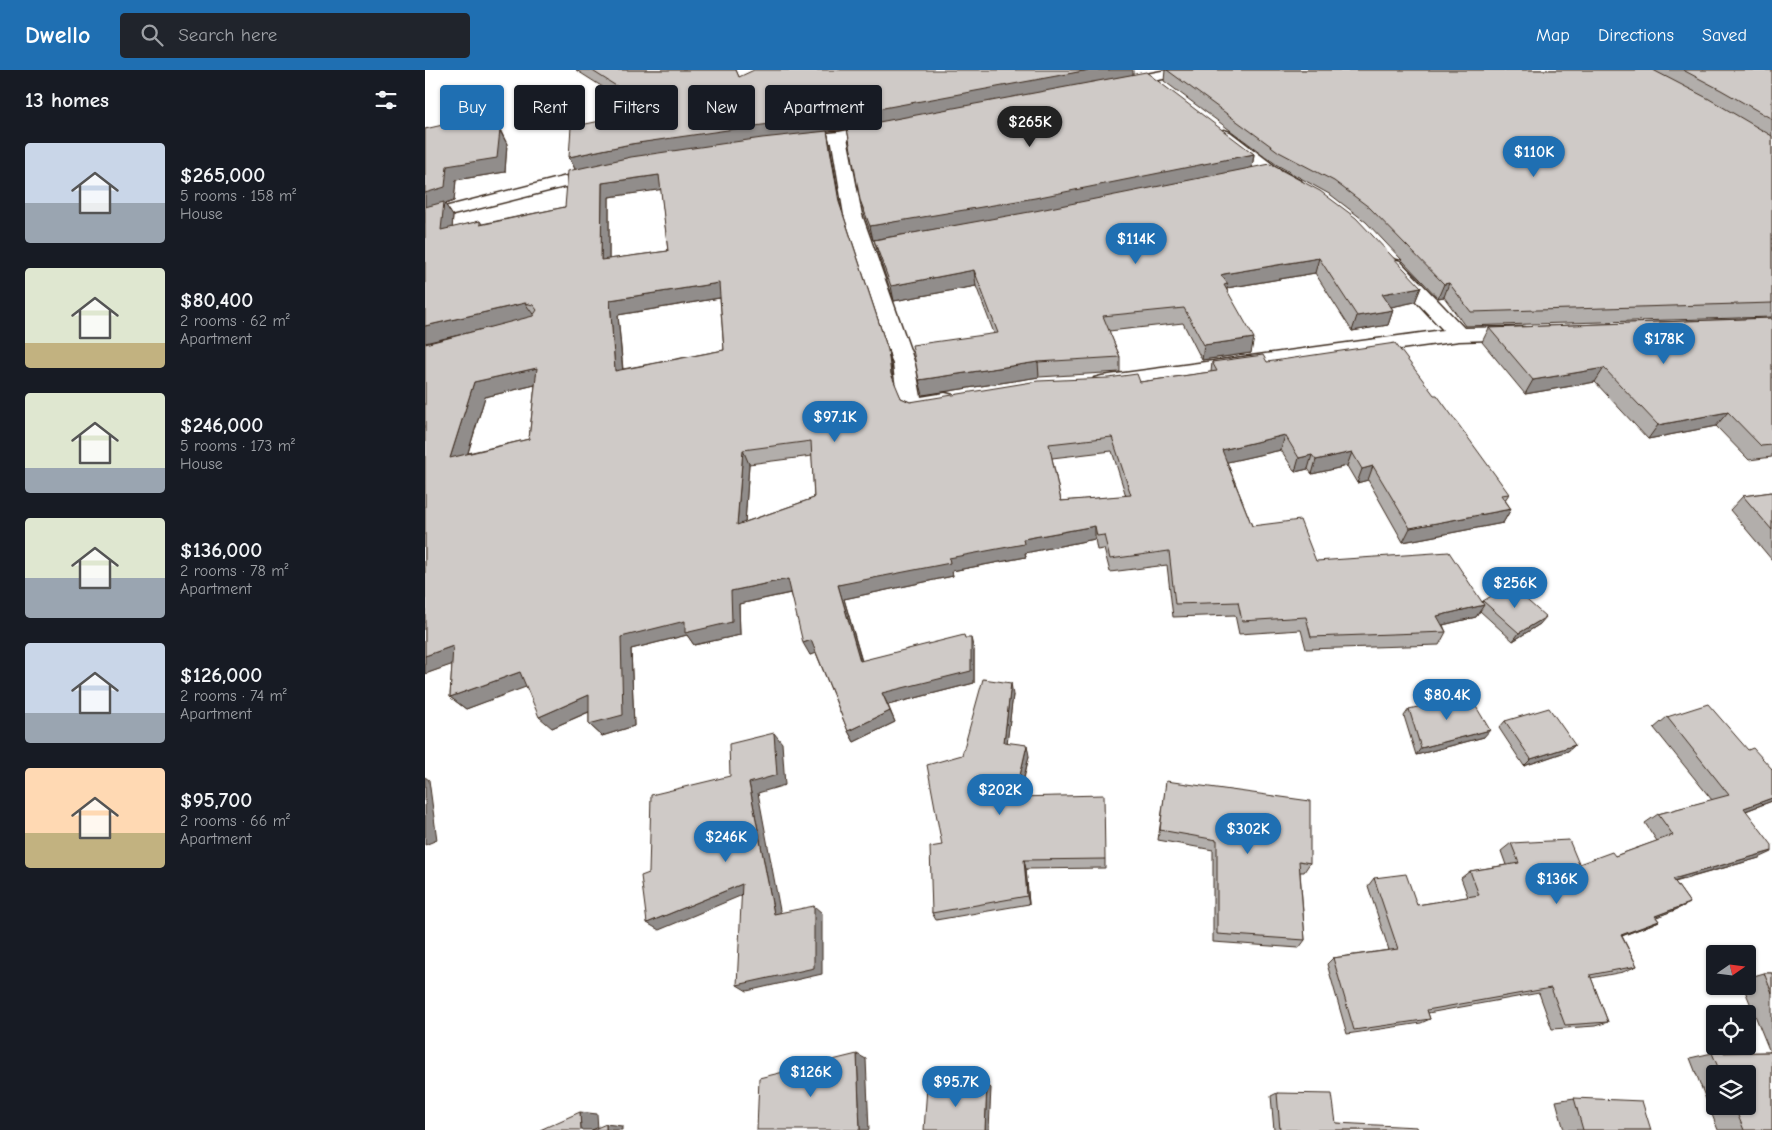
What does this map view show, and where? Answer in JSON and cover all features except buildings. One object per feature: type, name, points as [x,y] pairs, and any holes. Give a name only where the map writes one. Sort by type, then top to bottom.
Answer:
[{"type":"street","points":[[1102,87],[1142,73],[1190,70]]},
{"type":"street","points":[[1142,73],[1163,88]]},
{"type":"street","points":[[1209,124],[1270,171],[1308,192]]},
{"type":"street","points":[[775,144],[839,137],[898,126]]},
{"type":"street","points":[[839,137],[853,215],[874,247],[904,364],[907,388],[913,406],[963,398]]},
{"type":"street","points":[[425,217],[547,184],[619,168]]},
{"type":"street","points":[[1251,175],[1270,171]]},
{"type":"street","points":[[1378,249],[1459,335]]},
{"type":"street","points":[[1079,384],[1109,383],[1332,350],[1459,335],[1546,332]]}]
